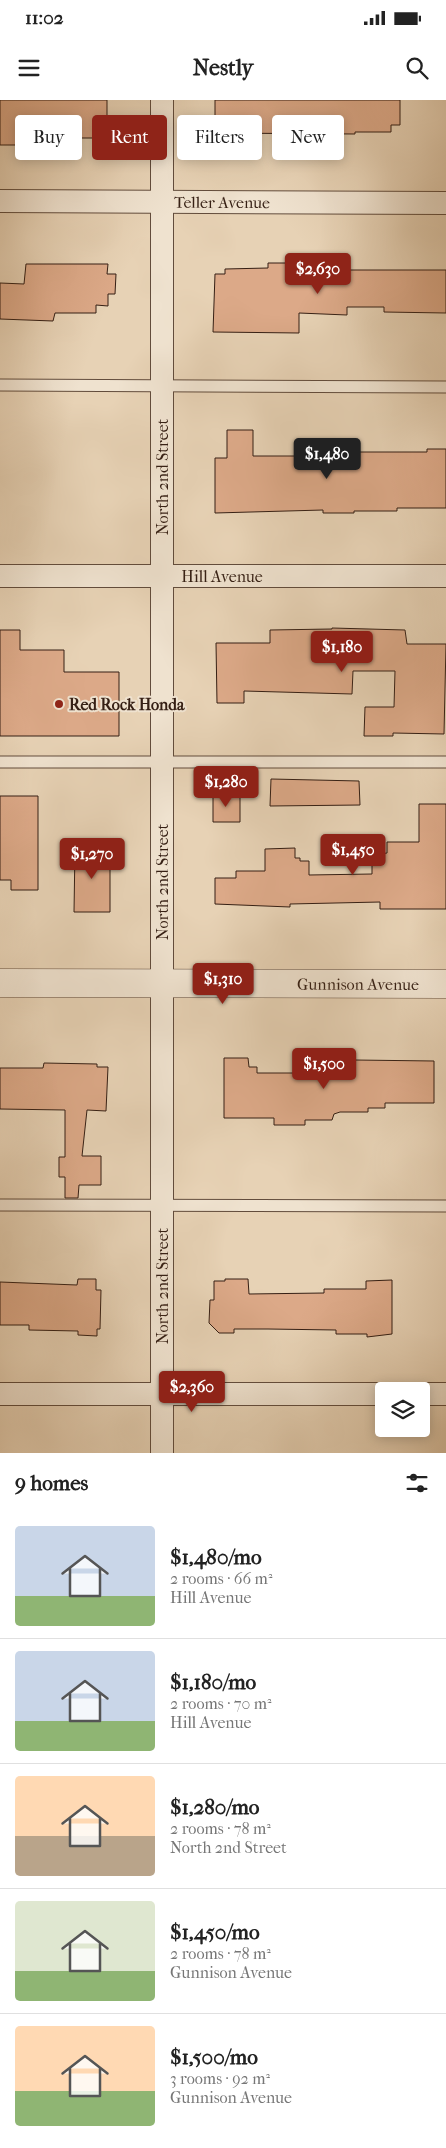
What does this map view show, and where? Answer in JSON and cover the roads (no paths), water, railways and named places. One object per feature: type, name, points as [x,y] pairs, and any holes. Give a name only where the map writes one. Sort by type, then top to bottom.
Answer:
[{"type":"street","name":"North 2nd Street","points":[[162,100],[162,1453]]},
{"type":"street","name":"Teller Avenue","points":[[0,201],[446,203]]},
{"type":"street","name":"Hill Avenue","points":[[0,576],[446,576]]},
{"type":"street","name":"Gunnison Avenue","points":[[0,983],[446,984]]},
{"type":"street","points":[[0,1394],[375,1394]]},
{"type":"street","points":[[430,1394],[446,1394]]},
{"type":"lane","points":[[0,385],[446,387]]},
{"type":"lane","points":[[0,762],[446,762]]},
{"type":"lane","points":[[0,1205],[446,1206]]},
{"type":"place","name":"Red Rock Honda","points":[[59,704]]}]
